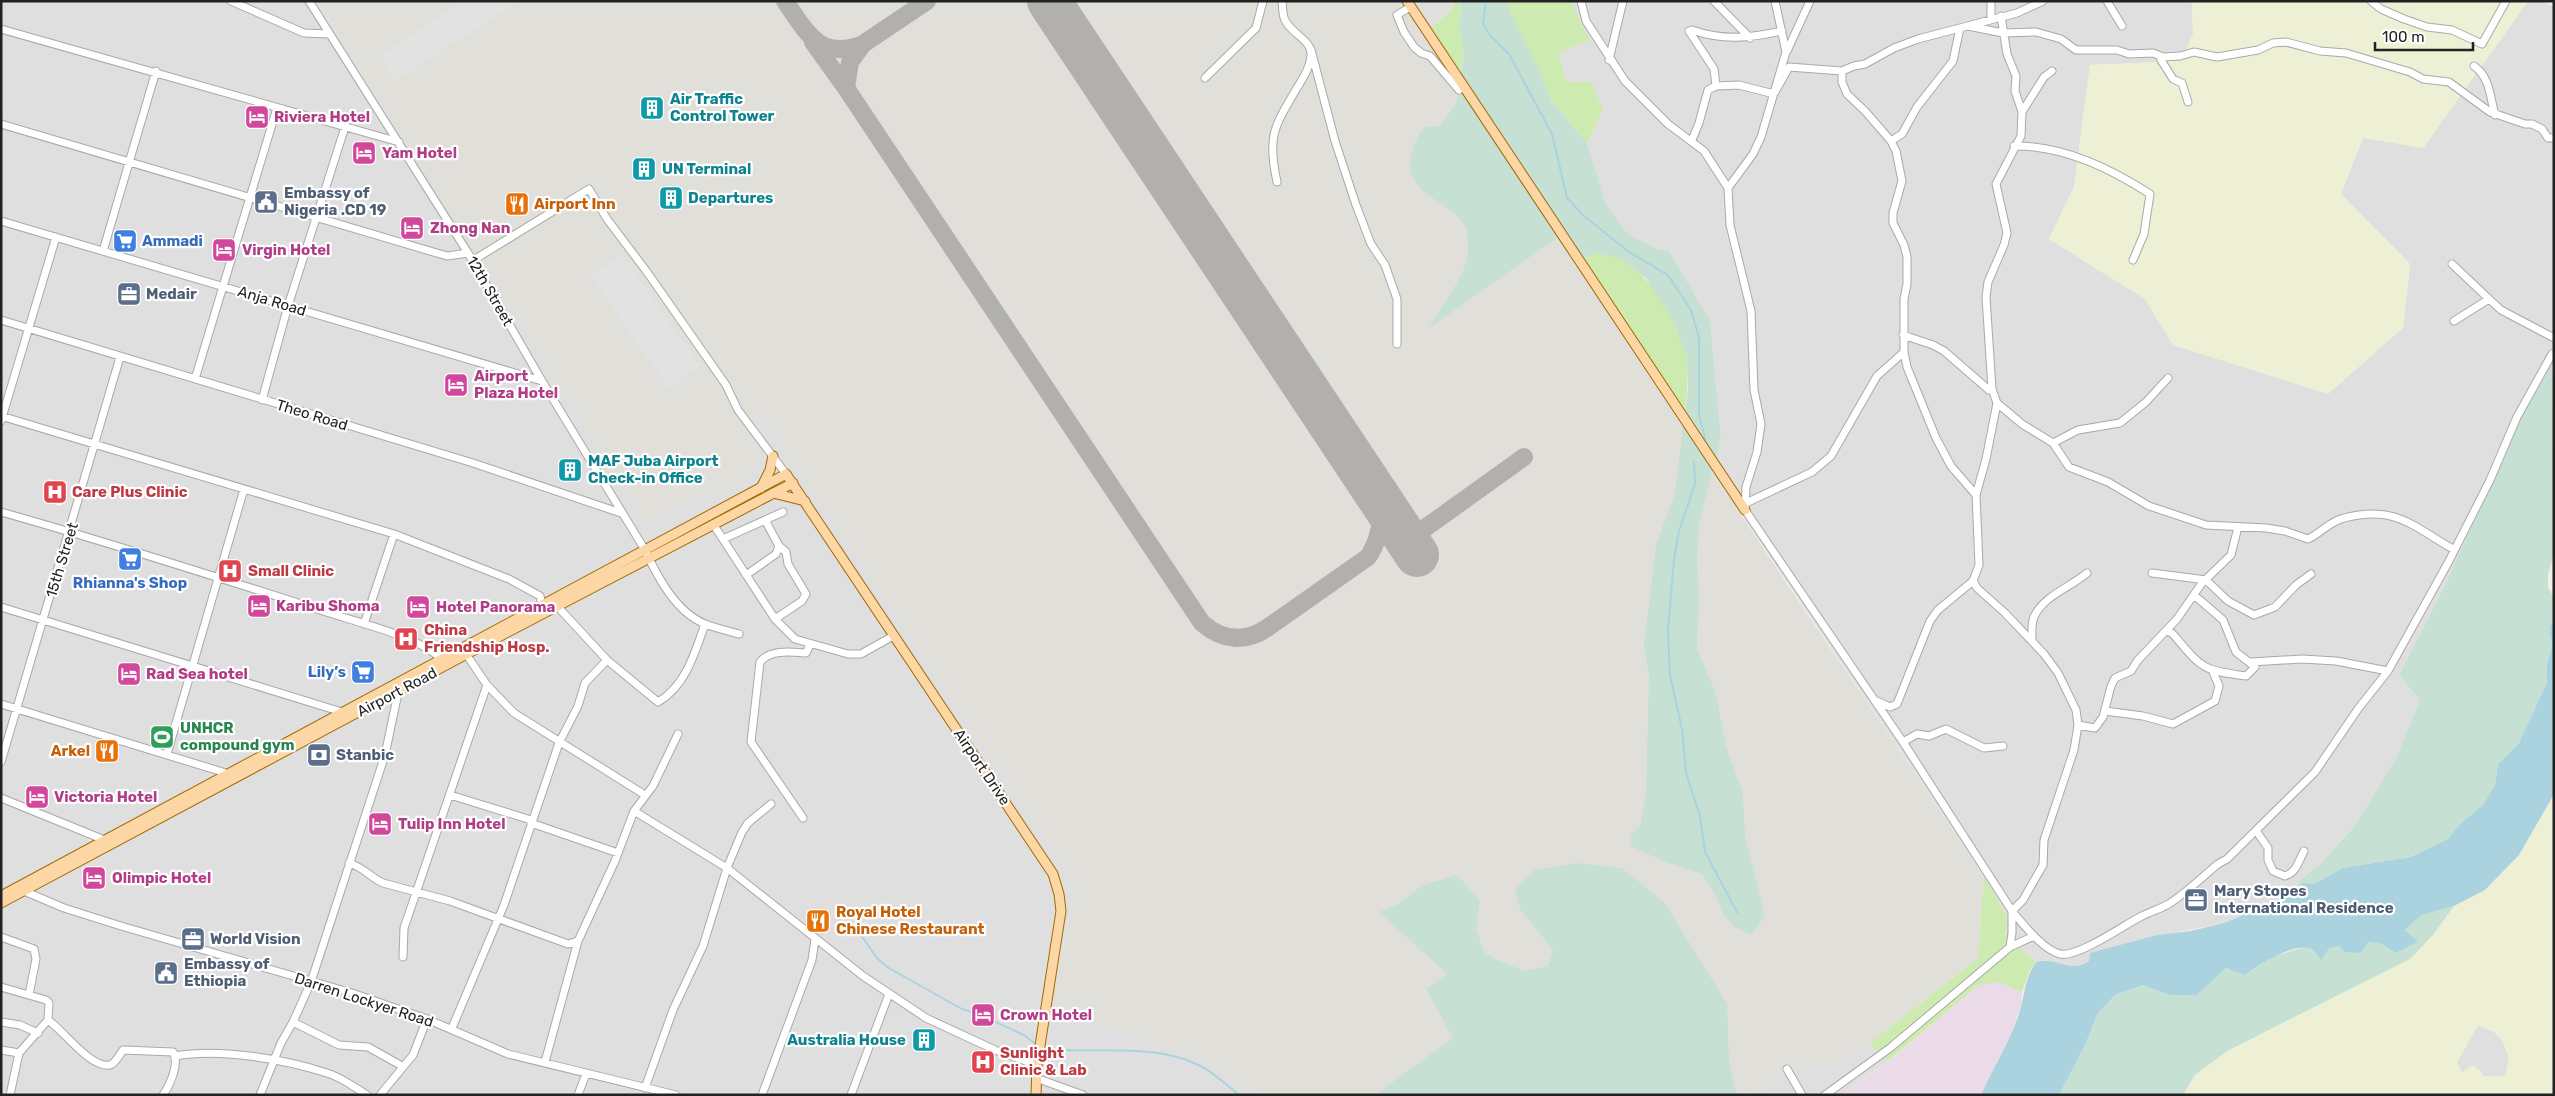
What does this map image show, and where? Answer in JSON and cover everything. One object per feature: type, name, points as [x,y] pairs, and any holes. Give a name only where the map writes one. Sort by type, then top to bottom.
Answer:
[{"type":"main road","points":[[1407,5],[1746,507]]},
{"type":"main road","points":[[760,489],[770,470],[772,456]]},
{"type":"main road","name":"Airport Drive","points":[[786,474],[1049,867],[1056,882],[1059,894],[1060,917],[1036,1078],[1036,1095]]},
{"type":"main road","name":"Airport Road","points":[[1,896],[110,843],[229,774],[346,715],[398,693],[466,654],[558,607],[786,474]]},
{"type":"main road","name":"Airport Road","points":[[1,904],[346,715],[442,659],[542,606],[713,524],[793,483]]},
{"type":"main road","points":[[773,493],[805,501]]},
{"type":"street","points":[[232,1],[304,33],[329,34]]},
{"type":"street","name":"12th Street","points":[[309,1],[468,253],[542,382],[647,554],[658,576],[688,614],[705,624],[738,634]]},
{"type":"street","points":[[1205,78],[1256,28],[1263,1]]},
{"type":"street","points":[[1282,1],[1284,19],[1311,50],[1334,140],[1356,205],[1371,244],[1385,265],[1397,299],[1397,344]]},
{"type":"street","points":[[1582,1],[1586,21],[1625,81],[1652,109],[1704,151],[1728,188],[1730,225],[1751,311],[1754,390],[1761,424],[1757,452],[1746,487],[1746,507],[1903,742],[2012,911],[2034,936],[2054,952],[2062,954],[2086,947],[2140,916],[2168,904],[2227,859],[2257,832],[2286,799],[2315,772],[2354,715],[2388,671],[2490,480],[2517,417],[2552,354]]},
{"type":"street","points":[[1610,60],[1623,1]]},
{"type":"street","points":[[1714,1],[1750,38]]},
{"type":"street","points":[[1775,1],[1786,52]]},
{"type":"street","points":[[1728,188],[1753,154],[1762,137],[1786,52],[1810,1]]},
{"type":"street","points":[[1991,1],[1991,18]]},
{"type":"street","points":[[1774,92],[1790,67],[1821,71],[1842,71],[1865,64],[1894,48],[1918,39],[1991,18],[2017,13],[2043,1]]},
{"type":"street","points":[[2107,1],[2122,26]]},
{"type":"street","points":[[2372,1],[2381,9],[2404,19],[2428,27],[2452,30],[2482,44],[2506,1]]},
{"type":"street","points":[[1407,5],[1397,15],[1404,32],[1414,47],[1421,53],[1430,56],[1459,90]]},
{"type":"street","points":[[2001,16],[2002,33],[2007,43],[2010,63],[2016,76],[2015,91],[2022,112],[2021,136],[2014,146],[1996,184],[2007,233],[2004,245],[1988,282],[1986,298],[1992,390],[1997,403],[2022,424],[2053,443],[2069,467],[2108,482],[2149,506],[2206,525],[2285,531],[2308,539],[2344,517],[2380,512],[2410,522],[2453,549]]},
{"type":"street","points":[[1968,26],[2002,33],[2036,32],[2061,39],[2076,50],[2116,50],[2129,54],[2153,53],[2163,57],[2180,56],[2194,52],[2217,57],[2258,50],[2274,43],[2286,42],[2320,51],[2346,53],[2410,72],[2423,79],[2450,82],[2480,106],[2496,115],[2525,124],[2532,124],[2542,129],[2548,138],[2554,138]]},
{"type":"street","points":[[1891,141],[1902,134],[1917,107],[1953,61],[1960,28]]},
{"type":"street","points":[[1,29],[156,71],[277,108],[399,142]]},
{"type":"street","points":[[1716,86],[1714,69],[1691,30],[1705,34],[1750,38],[1782,31]]},
{"type":"street","points":[[1277,182],[1272,156],[1273,134],[1278,120],[1306,73],[1311,50]]},
{"type":"street","points":[[2161,60],[2173,78],[2182,83],[2188,102]]},
{"type":"street","points":[[2474,66],[2482,72],[2488,83],[2496,115]]},
{"type":"street","points":[[103,251],[156,71]]},
{"type":"street","points":[[1842,71],[1842,82],[1846,94],[1855,100],[1891,141],[1896,151],[1902,181],[1893,213],[1893,224],[1904,245],[1907,257],[1903,335],[1907,366],[1936,438],[1951,466],[1976,495]]},
{"type":"street","points":[[2022,112],[2044,77],[2052,71]]},
{"type":"street","points":[[1692,140],[1708,90],[1716,86],[1739,85],[1774,92]]},
{"type":"street","points":[[195,379],[277,108]]},
{"type":"street","points":[[1,124],[447,256],[468,253]]},
{"type":"street","points":[[262,400],[288,306],[345,127]]},
{"type":"street","points":[[2014,146],[2035,146],[2063,151],[2131,182],[2150,194],[2144,234],[2134,260]]},
{"type":"street","points":[[472,261],[589,189],[607,219],[647,272],[726,385],[738,410],[786,474]]},
{"type":"street","name":"Anja Road","points":[[1,221],[542,382]]},
{"type":"street","points":[[56,237],[2,418],[96,444],[394,534],[509,579],[540,596],[542,606]]},
{"type":"street","points":[[2452,264],[2501,310],[2554,338]]},
{"type":"street","points":[[2454,321],[2489,299]]},
{"type":"street","name":"Theo Road","points":[[1,320],[473,463],[621,514]]},
{"type":"street","points":[[1903,335],[1933,345],[1944,351],[1989,390],[1992,390]]},
{"type":"street","points":[[1746,507],[1812,472],[1831,456],[1877,376],[1904,352]]},
{"type":"street","name":"15th Street","points":[[1,762],[120,357]]},
{"type":"street","points":[[2053,443],[2078,430],[2120,424],[2146,402],[2168,378]]},
{"type":"street","points":[[1875,700],[1887,707],[1897,704],[1930,621],[1938,610],[1973,581],[1979,565],[1976,495],[1986,459],[1997,403]]},
{"type":"street","points":[[166,754],[193,668],[244,489]]},
{"type":"street","points":[[1,512],[218,577],[364,624],[424,645],[442,659]]},
{"type":"street","points":[[723,539],[783,512]]},
{"type":"street","points":[[765,520],[779,546],[786,552],[788,564],[806,597],[775,619]]},
{"type":"street","points":[[713,524],[775,619],[794,639],[848,654],[861,654],[894,636]]},
{"type":"street","points":[[2078,725],[2095,728],[2105,711],[2111,686],[2115,678],[2131,671],[2138,660],[2166,631],[2206,580],[2231,555],[2238,527]]},
{"type":"street","points":[[364,624],[394,534]]},
{"type":"street","points":[[746,575],[776,554],[779,546]]},
{"type":"street","points":[[2032,641],[2034,617],[2050,597],[2078,581],[2087,573]]},
{"type":"street","points":[[2152,573],[2206,580],[2228,601],[2254,615],[2275,607],[2296,585],[2311,574]]},
{"type":"street","points":[[1973,581],[1977,588],[2032,641],[2058,673],[2076,710],[2078,725],[2074,750],[2044,840],[2043,865],[2023,900],[2012,911],[2010,947]]},
{"type":"street","points":[[2166,631],[2172,633],[2199,665],[2213,672],[2246,676],[2255,667],[2236,652],[2223,620],[2194,595]]},
{"type":"street","points":[[1,607],[44,618],[193,668],[346,715]]},
{"type":"street","points":[[558,607],[607,660],[656,701],[660,701],[681,681],[692,662],[705,624]]},
{"type":"street","points":[[803,818],[751,742],[760,662],[763,658],[778,652],[806,653],[810,645]]},
{"type":"street","points":[[466,654],[487,685],[514,713],[559,743],[645,795]]},
{"type":"street","points":[[452,1028],[498,918],[559,743],[578,706],[585,682],[607,660]]},
{"type":"street","points":[[2251,662],[2319,660],[2388,671]]},
{"type":"street","points":[[2105,711],[2143,716],[2173,724],[2215,701],[2219,686],[2213,672]]},
{"type":"street","points":[[403,957],[403,932],[487,685]]},
{"type":"street","points":[[260,1095],[273,1060],[311,982],[385,755],[398,693]]},
{"type":"street","points":[[1,704],[229,774]]},
{"type":"street","points":[[1903,742],[1917,734],[1929,736],[1946,729],[1984,748],[2003,746]]},
{"type":"street","points":[[545,1062],[578,940],[618,853],[634,811],[654,786],[678,734]]},
{"type":"street","points":[[450,794],[618,853]]},
{"type":"street","points":[[1,798],[110,843]]},
{"type":"street","points":[[645,1088],[673,1010],[703,946],[727,868],[745,827],[771,804]]},
{"type":"street","points":[[634,811],[727,868],[815,939],[889,994],[926,1018],[995,1050],[1038,1065]]},
{"type":"street","points":[[2257,832],[2268,848],[2268,860],[2273,871],[2285,876],[2291,874],[2299,865],[2304,851]]},
{"type":"street","points":[[349,863],[362,868],[374,879],[382,883],[498,918],[571,945],[578,940]]},
{"type":"street","name":"Darren Lockyer Road","points":[[24,891],[64,908],[311,982],[426,1019],[452,1028],[508,1054],[676,1095]]},
{"type":"street","points":[[1825,1095],[1890,1048],[2010,947],[2034,936]]},
{"type":"street","points":[[1,937],[34,950],[36,959],[29,995]]},
{"type":"street","points":[[762,1095],[812,960],[815,939]]},
{"type":"street","points":[[1,988],[46,1000],[49,1003],[48,1020],[19,1053],[10,1095]]},
{"type":"street","points":[[851,1095],[889,994]]},
{"type":"street","points":[[380,1095],[413,1055],[426,1019]]},
{"type":"street","points":[[48,1020],[61,1030],[82,1053],[109,1066],[122,1050],[162,1050],[173,1052],[175,1056],[172,1077],[163,1095]]},
{"type":"street","points":[[1,1022],[20,1025],[38,1033]]},
{"type":"street","points":[[293,1022],[339,1045],[368,1047],[402,1066]]},
{"type":"street","points":[[1,1050],[19,1053]]},
{"type":"street","points":[[175,1056],[205,1052],[273,1060],[327,1073],[367,1095]]},
{"type":"street","points":[[1787,1068],[1802,1095]]},
{"type":"street","points":[[578,1095],[586,1074]]},
{"type":"street","points":[[1036,1078],[1084,1095]]},
{"type":"shaded area","points":[[1,1],[317,1],[348,50],[360,65],[358,69],[480,258],[758,458],[746,430],[762,413],[1076,883],[1049,1013],[1135,1035],[1186,1052],[1234,1078],[1256,1095],[1,1095]]},
{"type":"shaded area","points":[[317,1],[1401,1],[1787,584],[1984,876],[1978,958],[1854,1056],[1816,1067],[1787,1069],[1753,1095],[1256,1095],[1234,1078],[1186,1052],[1135,1035],[1049,1013],[1076,883],[762,414],[746,430],[758,458],[754,472],[647,522],[358,69],[360,65],[348,50]]},
{"type":"shaded area","points":[[464,1],[518,1],[396,81],[380,56]]},
{"type":"shaded area","points":[[1401,1],[1454,1],[1452,9],[1424,35]]},
{"type":"shaded area","points":[[1461,1],[1507,1],[1509,10],[1539,70],[1552,102],[1587,143],[1605,202],[1628,234],[1657,249],[1669,251],[1710,320],[1721,437],[1699,524],[1697,649],[1715,691],[1726,746],[1743,794],[1745,836],[1765,916],[1751,935],[1733,926],[1722,912],[1715,894],[1702,874],[1665,862],[1631,846],[1631,835],[1640,826],[1646,796],[1649,676],[1644,645],[1656,545],[1675,493],[1688,388],[1687,358],[1674,322],[1646,278],[1621,259],[1594,253],[1576,264],[1557,238],[1429,328],[1464,269],[1467,259],[1468,235],[1466,227],[1459,218],[1420,188],[1410,169],[1411,156],[1416,140],[1426,126],[1440,126],[1456,104],[1464,51],[1459,31]]},
{"type":"shaded area","points":[[1574,1],[2188,1],[2192,4],[2193,34],[2182,61],[2090,65],[2074,187],[2049,239],[2145,299],[2173,345],[2328,393],[2403,327],[2410,264],[2341,194],[2363,137],[2423,148],[2528,1],[2541,1],[2554,7],[2554,344],[2448,579],[2399,675],[2420,700],[2396,758],[2354,827],[2319,865],[2300,880],[2295,891],[2227,922],[2145,939],[2083,965],[2074,966],[2042,960],[2036,962],[2005,935],[2008,919],[1984,876],[1712,470],[1721,437],[1710,320],[1669,251],[1657,249],[1628,234],[1605,202],[1587,143],[1603,111],[1566,82],[1559,52],[1589,40],[1571,3]]},
{"type":"shaded area","points":[[2188,1],[2528,1],[2423,148],[2363,138],[2341,194],[2410,264],[2403,328],[2328,394],[2173,345],[2145,299],[2049,239],[2074,187],[2090,65],[2181,61],[2193,34],[2192,4]]},
{"type":"shaded area","points":[[622,255],[700,366],[669,388],[591,277]]},
{"type":"shaded area","points":[[2552,347],[2554,552],[2548,575],[2548,588],[2554,597],[2554,618],[2549,628],[2552,646],[2547,665],[2547,682],[2519,743],[2498,764],[2495,785],[2483,805],[2460,824],[2448,839],[2409,857],[2343,868],[2314,884],[2303,883],[2295,891],[2300,880],[2319,865],[2354,827],[2396,758],[2420,700],[2399,675],[2448,579]]},
{"type":"shaded area","name":"Care Plus Clinic","points":[[49,479],[67,484],[61,506],[43,501]]},
{"type":"shaded area","points":[[2554,794],[2554,1095],[2183,1095],[2195,1075],[2227,1051],[2410,959],[2433,935],[2454,906],[2485,890],[2519,855]],"holes":[[[2478,1025],[2494,1032],[2503,1041],[2509,1058],[2505,1076],[2484,1076],[2474,1065],[2462,1072],[2457,1062]]]},
{"type":"shaded area","points":[[1576,863],[1622,868],[1665,903],[1727,1004],[1729,1062],[1737,1095],[1375,1095],[1453,1038],[1426,989],[1447,974],[1379,912],[1398,904],[1423,885],[1457,875],[1480,900],[1476,929],[1484,952],[1498,961],[1525,971],[1548,966],[1553,950],[1520,909],[1515,890],[1534,870]]},
{"type":"shaded area","points":[[2454,906],[2433,935],[2410,959],[2227,1051],[2195,1075],[2183,1095],[2059,1095],[2085,1045],[2098,1013],[2115,995],[2143,985],[2169,995],[2197,995],[2226,968],[2244,975],[2275,956],[2304,947],[2313,950],[2368,942],[2382,944],[2417,940],[2405,930],[2420,915]]},
{"type":"shaded area","points":[[1998,981],[2022,992],[2021,1006],[2011,1033],[1981,1095],[1841,1095],[1889,1061],[1979,985]]},
{"type":"shaded area","points":[[2478,1025],[2494,1031],[2503,1041],[2509,1058],[2506,1076],[2484,1076],[2480,1070],[2462,1072],[2457,1062]]},
{"type":"shaded area","points":[[1869,1044],[1888,1061],[1841,1095],[1753,1095],[1787,1069],[1816,1067],[1854,1056]]},
{"type":"green space","points":[[1454,1],[1461,1],[1459,31],[1464,51],[1458,86],[1424,35],[1452,9]]},
{"type":"green space","points":[[1507,1],[1574,1],[1571,3],[1590,40],[1559,52],[1566,82],[1592,82],[1603,111],[1587,143],[1552,102],[1539,70],[1509,10]]},
{"type":"green space","points":[[1594,253],[1621,259],[1632,266],[1653,289],[1672,318],[1684,348],[1688,368],[1683,426],[1576,265]]},
{"type":"green space","points":[[1984,876],[2008,919],[2005,935],[2036,962],[2030,970],[2022,992],[1998,982],[1979,985],[1888,1061],[1869,1044],[1978,958]]},
{"type":"water","points":[[2554,618],[2554,794],[2519,855],[2485,890],[2454,906],[2421,915],[2405,930],[2418,941],[2396,953],[2382,944],[2368,942],[2361,953],[2345,952],[2339,946],[2329,948],[2321,960],[2313,950],[2297,948],[2278,955],[2244,975],[2226,968],[2197,995],[2169,995],[2143,985],[2115,995],[2098,1013],[2085,1045],[2059,1095],[1981,1095],[2014,1027],[2029,975],[2036,962],[2049,961],[2076,966],[2083,965],[2089,961],[2090,953],[2157,935],[2191,931],[2227,922],[2295,891],[2303,883],[2314,884],[2343,868],[2410,857],[2448,839],[2460,824],[2483,805],[2495,785],[2498,764],[2519,743],[2547,682],[2547,665],[2552,646],[2549,628]]},
{"type":"waterway","points":[[1486,1],[1483,24],[1489,34],[1509,54],[1552,134],[1567,198],[1584,216],[1629,252],[1668,275],[1691,310],[1699,338],[1699,415],[1707,445]]},
{"type":"waterway","points":[[1694,462],[1695,484],[1679,531],[1674,559],[1668,630],[1670,675],[1682,729],[1686,773],[1700,816],[1705,852],[1738,914]]},
{"type":"waterway","points":[[856,928],[877,958],[887,967],[962,1009],[978,1014],[1024,1035],[1037,1045]]},
{"type":"waterway","points":[[1045,1047],[1057,1050],[1135,1051],[1174,1056],[1192,1062],[1209,1071],[1239,1095]]},
{"type":"taxiway","points":[[785,1],[800,24],[816,41],[825,46],[836,49],[863,44]]},
{"type":"taxiway","points":[[927,1],[863,44],[850,62],[846,88],[1202,623],[1218,633],[1234,638],[1251,636],[1267,628],[1368,557],[1375,545],[1379,532],[1382,504]]},
{"type":"taxiway","points":[[813,42],[846,88]]},
{"type":"taxiway","points":[[1407,541],[1524,457]]},
{"type":"runway","points":[[1049,1],[1417,555]]},
{"type":"place","name":"Air Traffic Control Tower","points":[[652,108]]},
{"type":"place","name":"Riviera Hotel","points":[[257,117]]},
{"type":"place","name":"Yam Hotel","points":[[364,153]]},
{"type":"place","name":"UN Terminal","points":[[644,169]]},
{"type":"place","name":"Departures","points":[[671,198]]},
{"type":"place","name":"Embassy of Nigeria .CD 19","points":[[266,202]]},
{"type":"place","name":"Airport Inn","points":[[517,204]]},
{"type":"place","name":"Zhong Nan","points":[[412,228]]},
{"type":"place","name":"Ammadi","points":[[125,241]]},
{"type":"place","name":"Virgin Hotel","points":[[224,250]]},
{"type":"place","name":"Medair","points":[[129,294]]},
{"type":"place","name":"Airport Plaza Hotel","points":[[456,385]]},
{"type":"place","name":"MAF Juba Airport Check-in Office","points":[[570,470]]},
{"type":"place","name":"Care Plus Clinic","points":[[55,492]]},
{"type":"place","name":"Rhianna's Shop","points":[[130,559]]},
{"type":"place","name":"Small Clinic","points":[[230,571]]},
{"type":"place","name":"Karibu Shoma","points":[[259,606]]},
{"type":"place","name":"Hotel Panorama","points":[[418,607]]},
{"type":"place","name":"China Friendship Hosp.","points":[[406,639]]},
{"type":"place","name":"Lily’s","points":[[363,672]]},
{"type":"place","name":"Rad Sea hotel","points":[[129,674]]},
{"type":"place","name":"UNHCR compound gym","points":[[162,737]]},
{"type":"place","name":"Arkel","points":[[107,751]]},
{"type":"place","name":"Stanbic","points":[[319,755]]},
{"type":"place","name":"Victoria Hotel","points":[[37,797]]},
{"type":"place","name":"Tulip Inn Hotel","points":[[380,824]]},
{"type":"place","name":"Olimpic Hotel","points":[[94,878]]},
{"type":"place","name":"Mary Stopes International Residence","points":[[2196,900]]},
{"type":"place","name":"Royal Hotel Chinese Restaurant","points":[[818,921]]},
{"type":"place","name":"World Vision","points":[[193,939]]},
{"type":"place","name":"Embassy of Ethiopia","points":[[166,973]]},
{"type":"place","name":"Crown Hotel","points":[[983,1015]]},
{"type":"place","name":"Australia House","points":[[924,1040]]},
{"type":"place","name":"Sunlight Clinic & Lab","points":[[983,1062]]}]
